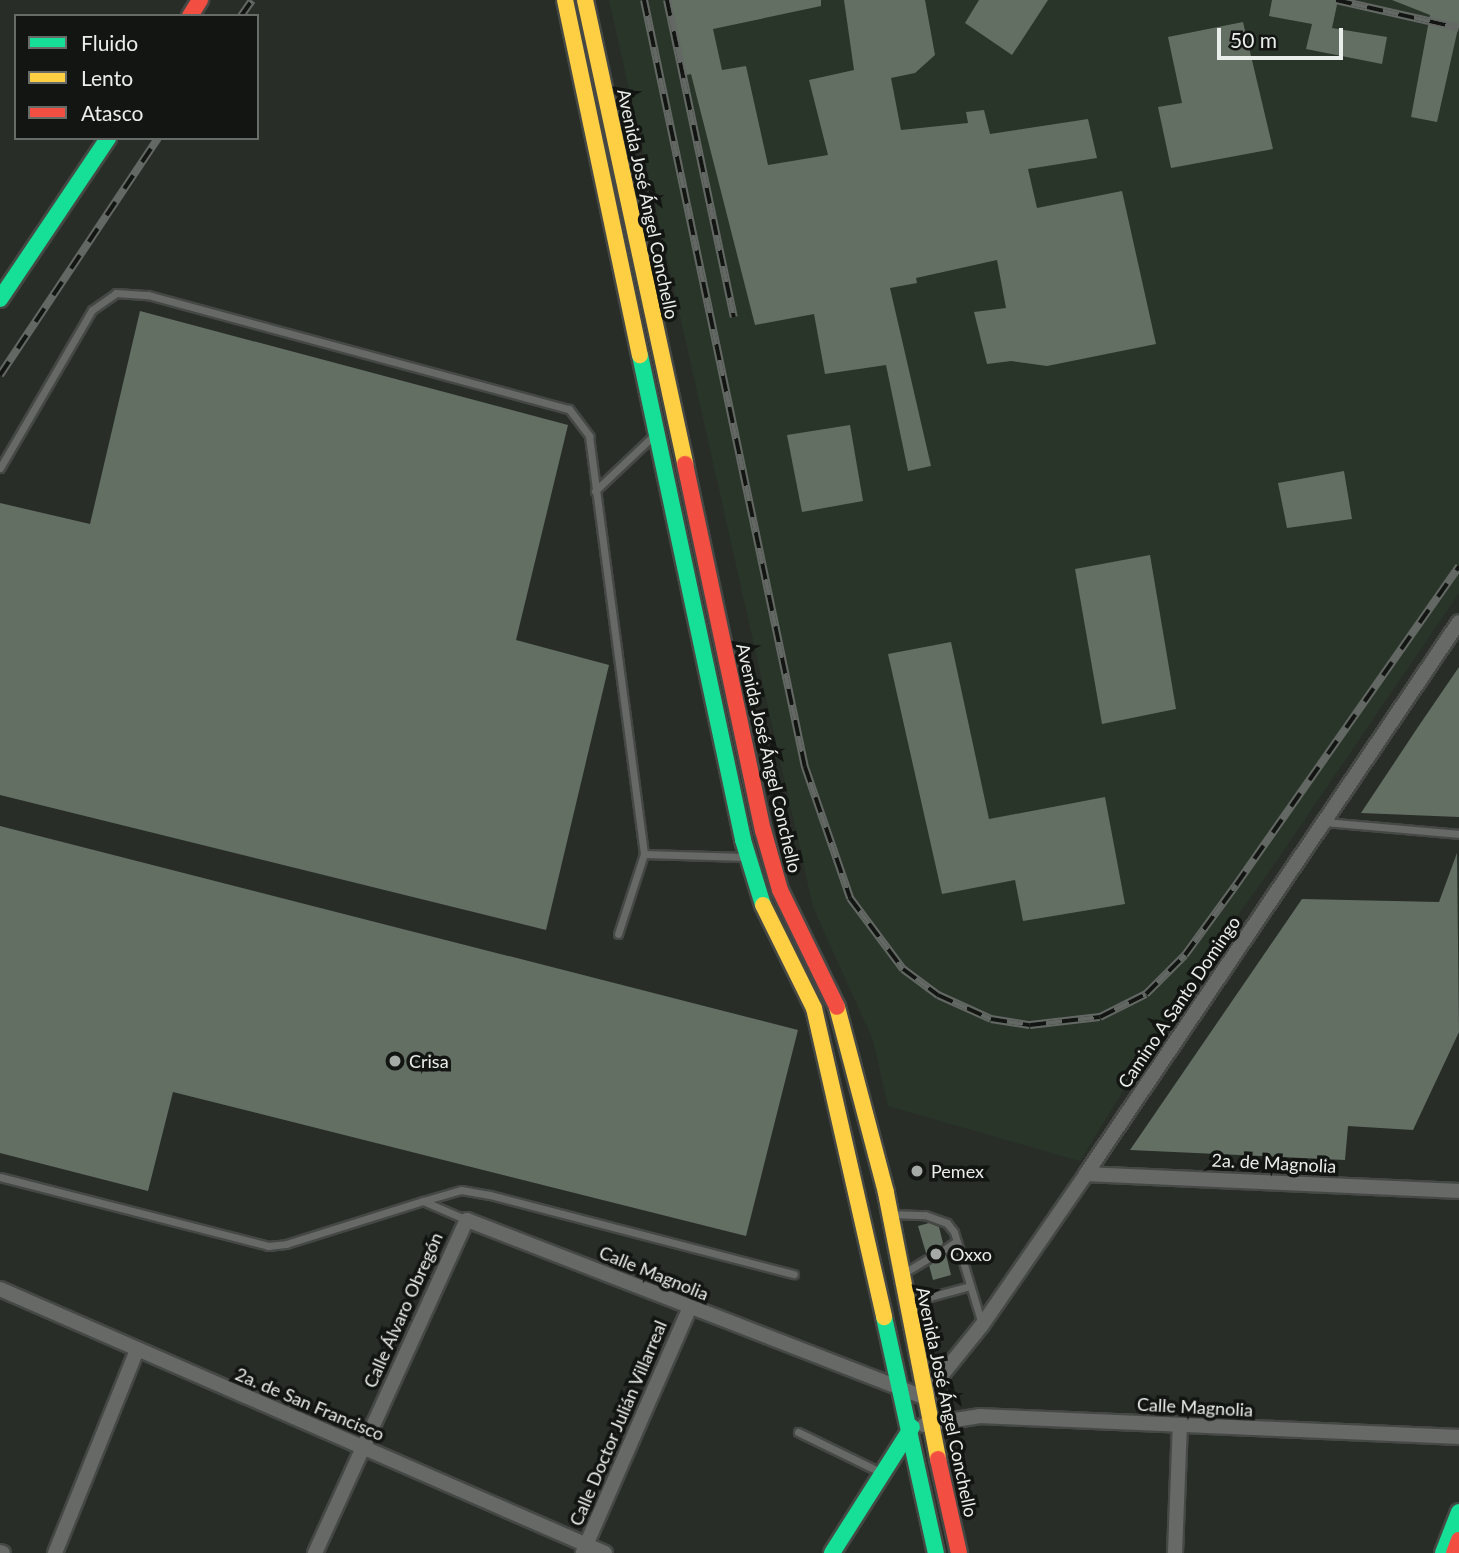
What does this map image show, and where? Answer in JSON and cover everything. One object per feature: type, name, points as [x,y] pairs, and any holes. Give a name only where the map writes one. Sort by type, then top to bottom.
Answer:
[{"type":"main road","name":"Avenida José Ángel Conchello","points":[[565,0],[747,857],[773,929],[814,1008],[936,1553]]},
{"type":"main road","name":"Avenida José Ángel Conchello","points":[[585,0],[774,872],[842,1017],[890,1214],[929,1423],[959,1553]]},
{"type":"main road","points":[[0,299],[107,140]]},
{"type":"main road","points":[[832,1553],[910,1432],[924,1398]]},
{"type":"main road","points":[[1443,1553],[1459,1512]]},
{"type":"main road","points":[[1454,1553],[1459,1540]]},
{"type":"street","name":"Camino A Santo Domingo","points":[[924,1398],[982,1325],[1459,622]]},
{"type":"street","name":"2a. de Magnolia","points":[[1086,1174],[1459,1191]]},
{"type":"street","name":"Calle Magnolia","points":[[467,1220],[924,1398]]},
{"type":"street","name":"Calle Álvaro Obregón","points":[[315,1553],[467,1220]]},
{"type":"street","name":"2a. de San Francisco","points":[[0,1289],[363,1448],[584,1549],[605,1553]]},
{"type":"street","name":"Calle Doctor Julián Villarreal","points":[[584,1549],[689,1308]]},
{"type":"street","points":[[55,1553],[137,1350]]},
{"type":"street","name":"Calle Magnolia","points":[[910,1432],[929,1423],[979,1416],[1459,1437]]},
{"type":"street","points":[[1175,1553],[1180,1425]]},
{"type":"lane","points":[[0,468],[92,310],[116,293],[134,293],[569,409],[589,436],[644,854],[618,934]]},
{"type":"lane","points":[[596,491],[658,431]]},
{"type":"lane","points":[[1324,821],[1459,834]]},
{"type":"lane","points":[[644,854],[747,857]]},
{"type":"lane","points":[[0,1178],[268,1246],[286,1244],[461,1190],[490,1195],[794,1274]]},
{"type":"lane","points":[[423,1201],[467,1220]]},
{"type":"lane","points":[[890,1214],[939,1218],[957,1241],[982,1325]]},
{"type":"lane","points":[[944,1249],[957,1241]]},
{"type":"lane","points":[[901,1275],[927,1259]]},
{"type":"lane","points":[[906,1303],[970,1286]]},
{"type":"lane","points":[[798,1432],[884,1474]]},
{"type":"shaded area","points":[[609,0],[1459,0],[1459,593],[1262,882],[1190,981],[1080,1161],[888,1106],[873,1040],[813,907]]},
{"type":"building","points":[[668,0],[821,0],[821,6],[713,29],[722,70],[746,66],[768,165],[828,155],[809,80],[854,70],[844,0],[925,0],[935,55],[915,73],[891,78],[901,130],[968,123],[966,112],[984,110],[990,134],[1088,119],[1097,158],[1028,169],[1037,208],[1122,191],[1156,344],[1047,366],[1011,361],[987,364],[974,312],[1006,308],[997,260],[916,278],[917,283],[890,288],[931,466],[908,471],[886,365],[825,374],[814,314],[755,325],[691,74],[683,76]]},
{"type":"building","points":[[979,0],[1048,0],[1012,55],[965,23]]},
{"type":"building","points":[[1272,0],[1338,0],[1332,28],[1387,37],[1382,64],[1306,49],[1312,24],[1269,16]]},
{"type":"building","points":[[1392,0],[1459,0],[1459,24],[1437,122],[1411,117],[1430,15]]},
{"type":"building","points":[[1243,22],[1273,149],[1171,168],[1158,107],[1182,103],[1168,37]]},
{"type":"building","points":[[140,311],[568,425],[516,640],[609,665],[546,930],[0,795],[0,503],[90,524]]},
{"type":"building","points":[[850,425],[863,501],[802,512],[787,435]]},
{"type":"building","points":[[1344,471],[1352,519],[1287,528],[1278,483]]},
{"type":"building","points":[[1150,555],[1176,709],[1102,724],[1075,569]]},
{"type":"building","points":[[951,642],[989,819],[1105,797],[1125,904],[1023,921],[1015,880],[942,894],[888,654]]},
{"type":"building","points":[[1459,667],[1459,817],[1361,813],[1418,727]]},
{"type":"building","name":"Crisa","points":[[0,826],[798,1030],[746,1236],[173,1092],[148,1191],[0,1153]]},
{"type":"building","points":[[1457,853],[1459,1032],[1413,1130],[1348,1126],[1345,1160],[1130,1150],[1302,899],[1439,902]]},
{"type":"building","name":"Oxxo","points":[[929,1223],[939,1227],[943,1243],[939,1250],[946,1255],[951,1275],[933,1280],[929,1265],[933,1258],[926,1253],[918,1226]]},
{"type":"railway","points":[[242,14],[252,0]]},
{"type":"railway","points":[[644,0],[805,767],[850,898],[903,969],[938,995],[991,1019],[1030,1025],[1100,1017],[1146,994],[1185,955],[1459,566]]},
{"type":"railway","points":[[667,0],[734,317]]},
{"type":"railway","points":[[1336,0],[1459,28]]},
{"type":"railway","points":[[0,375],[157,140]]},
{"type":"traffic: fast","points":[[0,299],[107,140]]},
{"type":"traffic: fast","points":[[640,355],[743,840],[763,905]]},
{"type":"traffic: fast","points":[[884,1317],[936,1553]]},
{"type":"traffic: fast","points":[[832,1553],[912,1427]]},
{"type":"traffic: fast","points":[[1443,1553],[1459,1512]]},
{"type":"traffic: slow","points":[[565,0],[640,355]]},
{"type":"traffic: slow","points":[[585,0],[685,464]]},
{"type":"traffic: slow","points":[[763,905],[814,1008],[884,1317]]},
{"type":"traffic: slow","points":[[837,1007],[886,1193],[938,1459]]},
{"type":"traffic: jam","points":[[191,14],[200,0]]},
{"type":"traffic: jam","points":[[685,464],[763,830],[780,890],[837,1007]]},
{"type":"traffic: jam","points":[[938,1459],[959,1553]]},
{"type":"traffic: jam","points":[[1454,1553],[1459,1540]]},
{"type":"place","name":"Crisa","points":[[395,1061]]},
{"type":"place","name":"Pemex","points":[[917,1171]]},
{"type":"place","name":"Oxxo","points":[[936,1254]]}]
